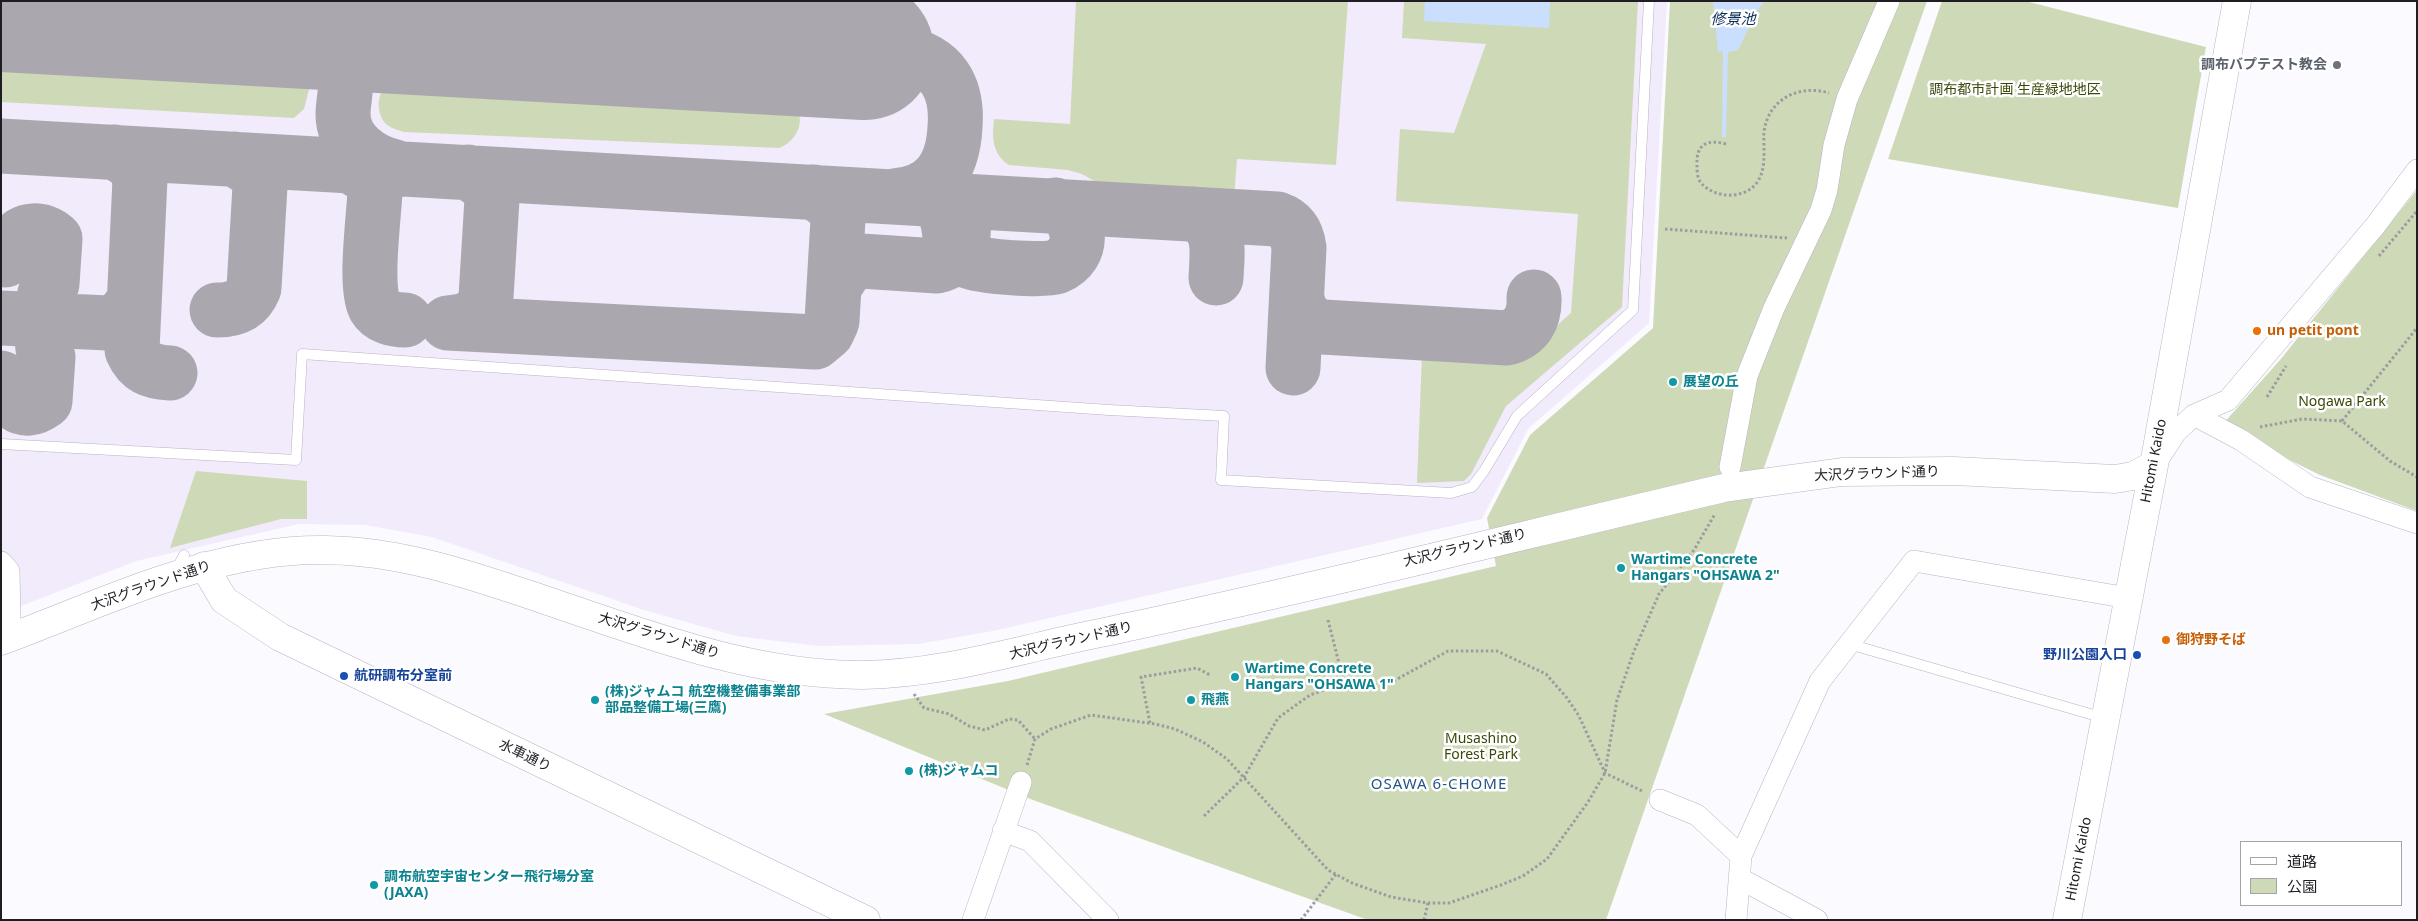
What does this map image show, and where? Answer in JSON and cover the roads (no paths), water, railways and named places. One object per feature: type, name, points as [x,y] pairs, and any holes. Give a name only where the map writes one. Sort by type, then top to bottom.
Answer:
[{"type":"street","points":[[1730,467],[1747,376],[1762,334],[1821,210],[1827,190],[1834,145],[1847,99],[1888,1]]},
{"type":"street","name":"Hitomi Kaido","points":[[2067,920],[2154,465],[2237,1]]},
{"type":"street","points":[[2154,465],[2176,432],[2194,415],[2228,400],[2375,226],[2417,170]]},
{"type":"street","points":[[2194,415],[2241,440],[2310,487],[2417,523]]},
{"type":"street","name":"大沢グラウンド通り","points":[[6,630],[188,566],[256,555],[324,550],[387,555],[449,568],[704,652],[772,667],[858,675],[911,672],[992,659],[1696,495],[1766,481],[1853,472],[1954,471],[2115,479],[2133,476],[2154,465]]},
{"type":"street","points":[[1736,920],[1741,856],[1820,681],[1914,561],[2128,598]]},
{"type":"street","points":[[1,562],[9,571],[6,630]]},
{"type":"street","name":"水車通り","points":[[188,566],[224,600],[280,637],[866,920]]},
{"type":"street","points":[[973,920],[1021,782]]},
{"type":"street","points":[[1660,800],[1697,815],[1741,856]]},
{"type":"street","points":[[1003,832],[1030,841],[1108,920]]},
{"type":"street","points":[[1739,878],[1817,920]]},
{"type":"lane","points":[[1,444],[296,460],[302,354],[1079,408],[1224,416],[1222,480],[1451,493],[1472,487],[1484,471],[1517,416],[1633,310],[1649,1]]},
{"type":"lane","points":[[1849,644],[2105,718]]},
{"type":"water","points":[[1425,1],[1550,1],[1549,28],[1424,21]]},
{"type":"water","name":"修景池","points":[[1713,1],[1765,1],[1759,8],[1738,50],[1728,52],[1726,137],[1722,137],[1723,51],[1718,52]]},
{"type":"place","name":"調布バプテスト教会","points":[[2337,65]]},
{"type":"place","name":"un petit pont","points":[[2257,331]]},
{"type":"place","name":"展望の丘","points":[[1673,382]]},
{"type":"place","name":"Wartime Concrete Hangars \"OHSAWA 2\"","points":[[1621,568]]},
{"type":"place","name":"御狩野そば","points":[[2166,640]]},
{"type":"place","name":"野川公園入口","points":[[2137,655]]},
{"type":"place","name":"航研調布分室前","points":[[344,676]]},
{"type":"place","name":"Wartime Concrete Hangars \"OHSAWA 1\"","points":[[1235,677]]},
{"type":"place","name":"(株)ジャムコ 航空機整備事業部 部品整備工場(三鷹)","points":[[595,700]]},
{"type":"place","name":"飛燕","points":[[1191,700]]},
{"type":"place","name":"(株)ジャムコ","points":[[909,771]]},
{"type":"place","name":"調布航空宇宙センター飛行場分室 (JAXA)","points":[[374,885]]},
{"type":"district","name":"OSAWA 6-CHOME","points":[[1439,785]]},
{"type":"park label","name":"調布都市計画 生産緑地地区","points":[[2015,90]]},
{"type":"park label","name":"Nogawa Park","points":[[2342,402]]},
{"type":"park label","name":"Musashino Forest Park","points":[[1481,748]]}]
